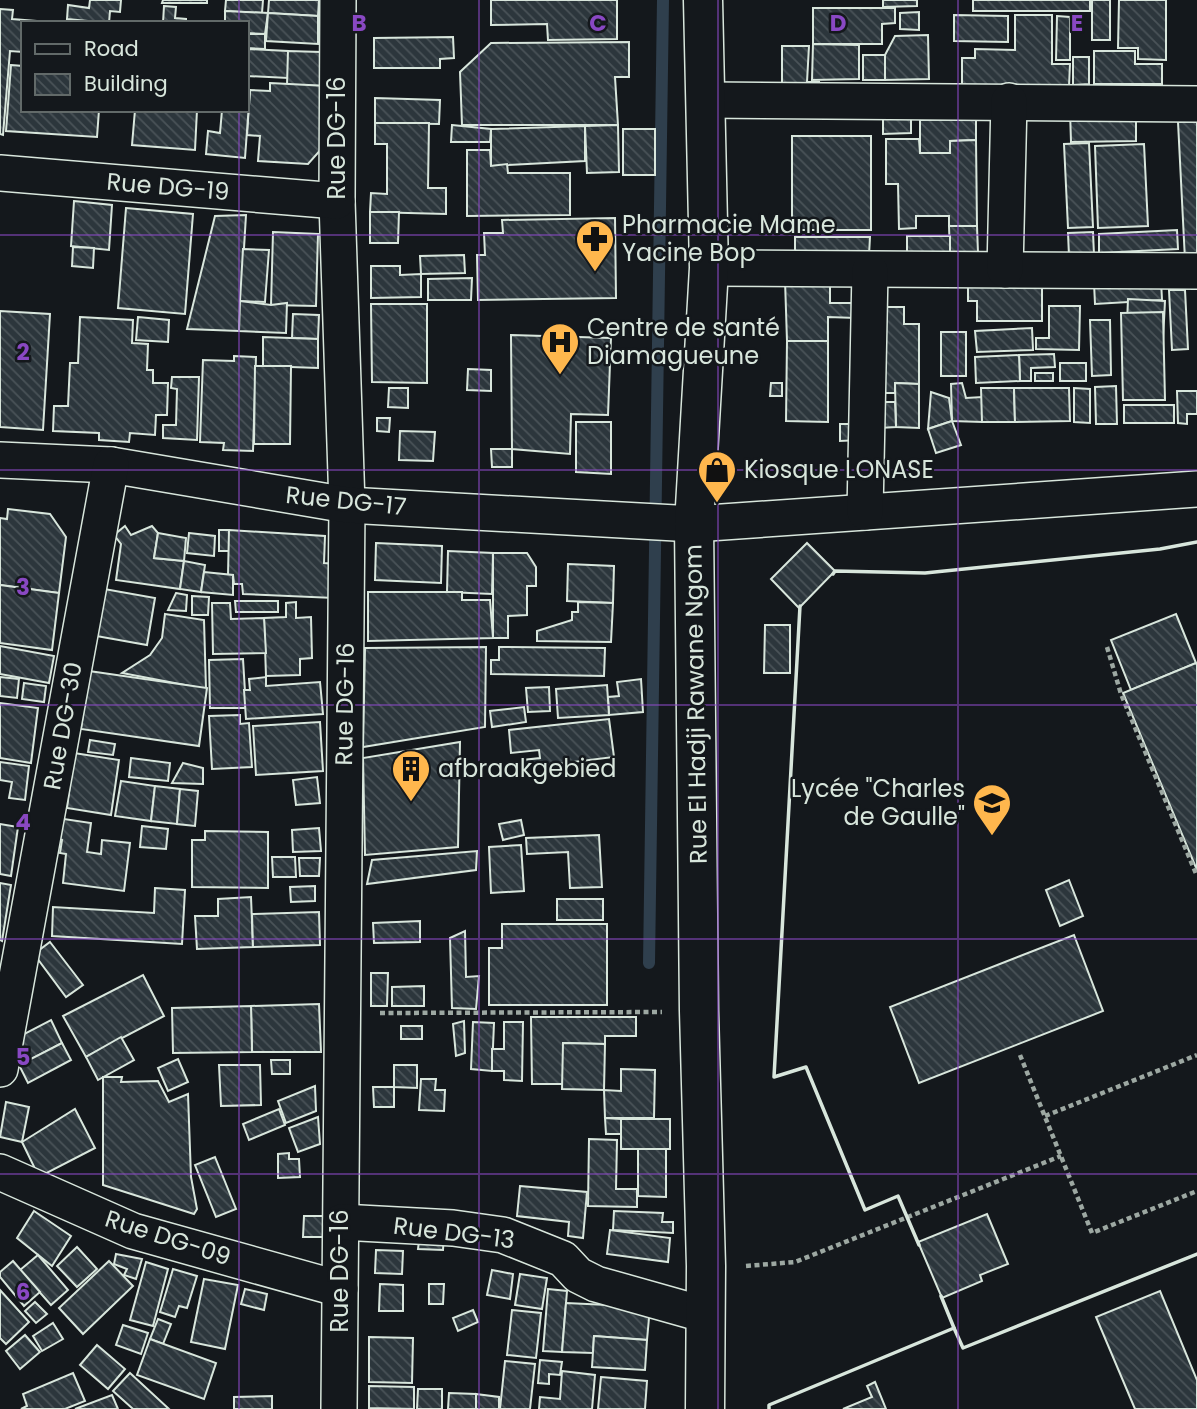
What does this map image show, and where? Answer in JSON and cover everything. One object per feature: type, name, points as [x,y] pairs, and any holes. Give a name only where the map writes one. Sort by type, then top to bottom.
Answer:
[{"type":"street","name":"Rue DG-16","points":[[338,0],[337,201],[347,505],[339,1409]]},
{"type":"street","name":"Rue El Hadji Rawane Ngom","points":[[702,0],[707,100],[709,268],[694,524],[699,1011],[706,1266],[705,1409]]},
{"type":"street","points":[[707,100],[1197,104]]},
{"type":"street","points":[[1005,270],[1009,101]]},
{"type":"street","name":"Rue DG-19","points":[[0,173],[337,201]]},
{"type":"street","points":[[709,268],[1197,271]]},
{"type":"street","points":[[864,512],[870,271]]},
{"type":"street","name":"Rue DG-17","points":[[0,460],[111,465],[347,505],[694,524],[1197,489]]},
{"type":"street","name":"Rue DG-30","points":[[0,1069],[111,465]]},
{"type":"street","name":"Rue DG-09","points":[[0,1172],[133,1231],[340,1289]]},
{"type":"street","name":"Rue DG-13","points":[[341,1222],[453,1228],[503,1235],[563,1259],[578,1275],[596,1284],[706,1315]]},
{"type":"path","points":[[1107,647],[1121,694],[1197,876]]},
{"type":"path","points":[[341,1013],[699,1011]]},
{"type":"path","points":[[1020,1055],[1092,1233],[1197,1191]]},
{"type":"path","points":[[1045,1116],[1197,1055]]},
{"type":"path","points":[[706,1266],[762,1266],[794,1262],[1061,1156]]},
{"type":"building","points":[[90,0],[121,0],[120,12],[110,11],[109,21],[67,19],[68,5],[89,8]]},
{"type":"building","points":[[163,0],[207,0],[207,3],[162,3]]},
{"type":"building","points":[[226,0],[263,0],[262,13],[225,11]]},
{"type":"building","points":[[269,0],[319,0],[318,16],[268,13]]},
{"type":"building","points":[[491,0],[617,0],[617,39],[548,40],[547,24],[491,25]]},
{"type":"building","points":[[883,0],[917,0],[917,6],[883,7]]},
{"type":"building","points":[[973,0],[1090,0],[1090,11],[973,11]]},
{"type":"building","points":[[1092,0],[1110,0],[1110,40],[1092,40]]},
{"type":"building","points":[[1119,0],[1166,0],[1166,60],[1138,59],[1138,48],[1118,48]]},
{"type":"building","points":[[164,6],[176,7],[175,18],[186,19],[186,21],[163,21]]},
{"type":"building","points":[[813,8],[895,8],[895,23],[882,24],[882,44],[813,44]]},
{"type":"building","points":[[0,9],[13,10],[12,19],[37,21],[21,21],[21,52],[10,51],[3,135],[0,134]]},
{"type":"building","points":[[225,11],[268,13],[265,34],[248,33],[248,21],[225,21]]},
{"type":"building","points":[[919,12],[919,30],[900,29],[900,13]]},
{"type":"building","points":[[268,13],[318,16],[318,44],[266,41]]},
{"type":"building","points":[[954,15],[1008,16],[1008,42],[954,41]]},
{"type":"building","points":[[1015,15],[1052,15],[1052,64],[1070,64],[1069,86],[962,85],[962,58],[975,58],[975,49],[1015,50]]},
{"type":"building","points":[[1057,16],[1070,17],[1070,60],[1056,60]]},
{"type":"building","points":[[248,34],[265,34],[265,49],[248,48]]},
{"type":"building","points":[[928,35],[929,79],[885,80],[885,55],[895,36]]},
{"type":"building","points":[[453,37],[454,58],[440,59],[440,68],[374,68],[374,38]]},
{"type":"building","points":[[629,42],[629,77],[615,77],[618,125],[462,125],[460,72],[491,43]]},
{"type":"building","points":[[813,44],[859,45],[859,79],[812,80]]},
{"type":"building","points":[[782,46],[809,46],[807,82],[819,82],[818,95],[782,95]]},
{"type":"building","points":[[248,49],[288,51],[288,78],[248,76]]},
{"type":"building","points":[[288,51],[321,52],[320,86],[287,85]]},
{"type":"building","points":[[1094,51],[1135,51],[1135,64],[1162,64],[1162,84],[1094,84]]},
{"type":"building","points":[[863,55],[885,55],[885,80],[863,80]]},
{"type":"building","points":[[1073,57],[1089,57],[1089,84],[1073,85]]},
{"type":"building","points":[[11,65],[21,66],[21,112],[99,112],[97,137],[6,131]]},
{"type":"building","points":[[270,83],[327,86],[324,146],[308,164],[258,161],[260,136],[247,135],[250,90],[270,91]]},
{"type":"building","points":[[250,90],[245,158],[206,154],[208,131],[220,133],[222,112],[248,112]]},
{"type":"building","points":[[375,98],[440,100],[439,124],[375,123]]},
{"type":"building","points":[[1136,110],[1136,141],[1071,142],[1070,111]]},
{"type":"building","points":[[911,111],[911,133],[883,134],[883,112]]},
{"type":"building","points":[[135,112],[197,112],[195,150],[132,145]]},
{"type":"building","points":[[976,119],[976,140],[950,141],[950,153],[920,153],[920,120]]},
{"type":"building","points":[[1197,121],[1197,260],[1185,260],[1178,122]]},
{"type":"building","points":[[375,123],[429,123],[428,188],[446,188],[446,214],[370,212],[371,193],[387,194],[387,144],[375,144]]},
{"type":"building","points":[[452,125],[491,129],[490,142],[451,142]]},
{"type":"building","points":[[618,125],[619,172],[587,173],[585,126]]},
{"type":"building","points":[[585,126],[585,161],[491,166],[491,129]]},
{"type":"building","points":[[623,129],[655,129],[655,175],[623,175]]},
{"type":"building","points":[[792,136],[871,136],[871,230],[792,230]]},
{"type":"building","points":[[886,139],[919,139],[920,153],[950,153],[950,141],[976,140],[977,226],[949,226],[949,216],[916,216],[916,228],[899,229],[898,184],[886,184]]},
{"type":"building","points":[[1089,143],[1093,227],[1068,228],[1064,144]]},
{"type":"building","points":[[1144,144],[1148,226],[1098,228],[1095,146]]},
{"type":"building","points":[[467,150],[490,150],[491,166],[507,164],[508,173],[570,173],[570,215],[467,216]]},
{"type":"building","points":[[74,201],[112,205],[109,250],[71,246]]},
{"type":"building","points":[[126,208],[193,214],[185,314],[118,308]]},
{"type":"building","points":[[370,212],[399,212],[398,243],[370,243]]},
{"type":"building","points":[[246,215],[239,331],[187,329],[215,216]]},
{"type":"building","points":[[615,218],[616,298],[478,300],[477,255],[485,255],[484,233],[503,233],[502,220]]},
{"type":"building","points":[[949,226],[977,226],[978,253],[950,254]]},
{"type":"building","points":[[1177,230],[1178,249],[1099,253],[1099,234]]},
{"type":"building","points":[[273,232],[318,234],[316,306],[271,305]]},
{"type":"building","points":[[1093,232],[1094,255],[1069,256],[1068,233]]},
{"type":"building","points":[[907,236],[950,236],[950,254],[907,254]]},
{"type":"building","points":[[795,237],[870,237],[869,255],[795,255]]},
{"type":"building","points":[[73,247],[94,248],[93,268],[72,266]]},
{"type":"building","points":[[243,249],[269,250],[265,302],[240,301]]},
{"type":"building","points":[[464,255],[465,273],[421,274],[420,256]]},
{"type":"building","points":[[371,266],[400,266],[400,275],[421,274],[421,297],[371,298]]},
{"type":"building","points":[[472,278],[471,300],[428,300],[428,279]]},
{"type":"building","points":[[830,279],[830,303],[855,303],[856,318],[828,317],[828,341],[787,341],[785,280]]},
{"type":"building","points":[[1161,280],[1162,300],[1095,304],[1094,283]]},
{"type":"building","points":[[1042,283],[1042,321],[977,321],[977,301],[968,301],[968,284]]},
{"type":"building","points":[[1169,290],[1185,290],[1188,349],[1172,350]]},
{"type":"building","points":[[1128,299],[1165,301],[1160,399],[1124,397]]},
{"type":"building","points":[[240,301],[271,305],[287,303],[286,333],[239,331]]},
{"type":"building","points":[[371,304],[427,304],[427,383],[372,382]]},
{"type":"building","points":[[1049,306],[1080,306],[1079,350],[1036,349],[1036,338],[1049,338]]},
{"type":"building","points":[[880,307],[904,307],[904,324],[919,324],[919,384],[895,383],[895,393],[879,393]]},
{"type":"building","points":[[0,311],[50,314],[43,430],[0,427]]},
{"type":"building","points":[[1163,312],[1165,400],[1123,400],[1121,313]]},
{"type":"building","points":[[293,314],[319,315],[318,339],[292,338]]},
{"type":"building","points":[[80,317],[133,320],[132,343],[148,344],[147,370],[153,370],[153,383],[168,383],[167,415],[156,415],[155,435],[130,433],[129,442],[99,440],[99,433],[53,431],[54,406],[68,406],[70,363],[78,363]]},
{"type":"building","points":[[138,317],[169,320],[168,342],[136,340]]},
{"type":"building","points":[[1090,320],[1110,320],[1111,375],[1092,376]]},
{"type":"building","points":[[1032,328],[1033,350],[977,352],[975,331]]},
{"type":"building","points":[[941,332],[966,332],[966,376],[941,376]]},
{"type":"building","name":"Centre de santé Diamagueune","points":[[511,335],[611,338],[608,415],[571,414],[570,454],[512,449]]},
{"type":"building","points":[[263,337],[318,339],[318,368],[263,366]]},
{"type":"building","points":[[787,341],[828,341],[828,422],[786,421]]},
{"type":"building","points":[[1054,354],[1055,367],[1031,368],[1031,381],[1020,381],[1019,355]]},
{"type":"building","points":[[1019,355],[1020,381],[976,383],[975,357]]},
{"type":"building","points":[[234,356],[256,357],[253,451],[223,450],[224,443],[200,442],[203,360],[234,361]]},
{"type":"building","points":[[1060,363],[1086,363],[1086,381],[1060,381]]},
{"type":"building","points":[[255,366],[291,366],[290,444],[254,444]]},
{"type":"building","points":[[468,369],[491,370],[491,391],[467,390]]},
{"type":"building","points":[[1035,373],[1053,373],[1053,381],[1035,381]]},
{"type":"building","points":[[172,377],[199,377],[197,440],[163,438],[163,425],[176,425],[177,389],[171,388]]},
{"type":"building","points":[[771,383],[782,383],[782,396],[770,396]]},
{"type":"building","points":[[895,383],[919,384],[919,428],[896,427]]},
{"type":"building","points":[[962,383],[966,398],[982,397],[982,422],[952,421],[951,384]]},
{"type":"building","points":[[1116,386],[1117,424],[1096,424],[1095,387]]},
{"type":"building","points":[[389,388],[408,388],[408,408],[388,407]]},
{"type":"building","points":[[981,388],[1014,388],[1015,422],[982,422]]},
{"type":"building","points":[[1014,388],[1069,388],[1070,421],[1015,422]]},
{"type":"building","points":[[1074,388],[1090,389],[1090,423],[1074,422]]},
{"type":"building","points":[[1177,391],[1197,391],[1197,414],[1187,414],[1187,424],[1178,423]]},
{"type":"building","points":[[931,392],[949,398],[952,421],[928,429]]},
{"type":"building","points":[[879,402],[895,402],[896,427],[879,428]]},
{"type":"building","points":[[1124,405],[1174,405],[1174,423],[1124,423]]},
{"type":"building","points":[[377,418],[390,418],[389,432],[377,431]]},
{"type":"building","points":[[952,421],[961,445],[936,453],[928,429]]},
{"type":"building","points":[[576,422],[611,422],[611,474],[576,472]]},
{"type":"building","points":[[840,424],[858,424],[859,440],[840,441]]},
{"type":"building","points":[[400,431],[435,432],[433,461],[399,460]]},
{"type":"building","points":[[491,449],[512,449],[512,467],[492,467]]},
{"type":"building","points":[[8,509],[50,514],[66,537],[59,593],[0,585],[0,518],[7,519]]},
{"type":"building","points":[[125,526],[131,535],[152,526],[158,533],[154,558],[184,561],[180,589],[116,580],[121,544],[114,535]]},
{"type":"building","points":[[219,530],[229,530],[229,551],[219,551]]},
{"type":"building","points":[[229,530],[325,536],[324,563],[336,564],[334,598],[243,594],[242,584],[234,584],[233,575],[228,575]]},
{"type":"building","points":[[158,533],[186,538],[184,561],[154,558]]},
{"type":"building","points":[[189,533],[215,536],[214,556],[187,553]]},
{"type":"building","points":[[376,543],[442,546],[441,583],[375,580]]},
{"type":"building","points":[[807,543],[835,571],[799,608],[771,579]]},
{"type":"building","points":[[448,551],[493,553],[492,594],[447,592]]},
{"type":"building","points":[[493,553],[527,553],[536,567],[536,586],[527,586],[527,615],[508,616],[508,638],[493,638]]},
{"type":"building","points":[[184,561],[205,565],[201,592],[180,589]]},
{"type":"building","points":[[568,564],[614,566],[613,603],[567,601]]},
{"type":"building","points":[[204,572],[233,575],[233,595],[201,592]]},
{"type":"building","points":[[0,585],[59,593],[52,650],[0,643]]},
{"type":"building","points":[[93,587],[155,598],[147,645],[85,634]]},
{"type":"building","points":[[368,592],[462,592],[462,600],[490,600],[493,638],[368,641]]},
{"type":"building","points":[[176,593],[187,595],[186,611],[168,610]]},
{"type":"building","points":[[192,596],[209,597],[208,615],[192,615]]},
{"type":"building","points":[[235,601],[278,601],[278,612],[236,612]]},
{"type":"building","points":[[296,602],[296,618],[311,617],[312,658],[300,659],[300,675],[266,676],[264,618],[286,617],[286,603]]},
{"type":"building","points":[[578,602],[613,603],[611,642],[537,641],[537,631],[572,620],[572,612],[578,612]]},
{"type":"building","points":[[212,603],[230,603],[231,619],[264,618],[266,653],[213,654]]},
{"type":"building","points":[[165,614],[204,620],[206,689],[122,673],[150,655],[162,638]]},
{"type":"building","points":[[1176,614],[1196,663],[1131,690],[1111,640]]},
{"type":"building","points":[[765,625],[790,625],[790,673],[764,673]]},
{"type":"building","points":[[0,646],[54,656],[49,683],[0,674]]},
{"type":"building","points":[[486,647],[485,727],[363,747],[365,648]]},
{"type":"building","points":[[499,647],[605,648],[604,676],[491,674],[491,660],[499,660]]},
{"type":"building","points":[[243,659],[246,708],[210,708],[209,660]]},
{"type":"building","points":[[1196,663],[1197,665],[1197,870],[1123,693]]},
{"type":"building","points":[[89,671],[207,688],[199,746],[81,729]]},
{"type":"building","points":[[0,677],[19,679],[17,698],[0,696]]},
{"type":"building","points":[[266,677],[266,686],[320,682],[323,714],[246,719],[244,690],[250,690],[249,679]]},
{"type":"building","points":[[641,679],[643,712],[609,715],[608,697],[619,696],[617,682]]},
{"type":"building","points":[[24,683],[46,686],[44,702],[22,699]]},
{"type":"building","points":[[607,685],[609,715],[558,718],[556,689]]},
{"type":"building","points":[[549,687],[550,711],[528,712],[526,688]]},
{"type":"building","points":[[0,703],[38,708],[31,763],[0,758]]},
{"type":"building","points":[[524,707],[526,722],[492,727],[490,711]]},
{"type":"building","points":[[240,715],[240,724],[249,723],[252,767],[212,769],[209,716]]},
{"type":"building","points":[[609,719],[614,757],[524,768],[523,760],[540,758],[539,750],[511,753],[509,730]]},
{"type":"building","points":[[320,722],[323,771],[256,775],[253,726]]},
{"type":"building","points":[[90,740],[115,744],[113,755],[88,752]]},
{"type":"building","name":"afbraakgebied","points":[[460,742],[458,847],[365,855],[363,758]]},
{"type":"building","points":[[74,753],[119,760],[111,815],[67,808]]},
{"type":"building","points":[[131,758],[170,763],[168,781],[129,777]]},
{"type":"building","points":[[0,762],[29,766],[25,800],[9,798],[12,782],[0,780]]},
{"type":"building","points":[[183,763],[203,768],[203,784],[172,783]]},
{"type":"building","points":[[317,777],[320,803],[296,805],[293,780]]},
{"type":"building","points":[[121,781],[155,786],[151,821],[115,816]]},
{"type":"building","points":[[155,786],[180,789],[177,824],[151,821]]},
{"type":"building","points":[[180,789],[198,791],[195,826],[177,824]]},
{"type":"building","points":[[57,818],[91,823],[87,852],[101,854],[102,840],[130,843],[124,891],[63,883],[66,854],[60,853],[62,840],[54,838]]},
{"type":"building","points":[[521,820],[524,835],[503,840],[499,824]]},
{"type":"building","points":[[0,824],[18,827],[11,876],[0,874]]},
{"type":"building","points":[[142,826],[168,829],[166,849],[140,847]]},
{"type":"building","points":[[319,828],[321,851],[293,852],[292,830]]},
{"type":"building","points":[[205,831],[268,832],[268,888],[192,887],[192,840],[205,840]]},
{"type":"building","points":[[599,835],[602,887],[570,888],[568,852],[527,854],[526,838]]},
{"type":"building","points":[[521,845],[524,891],[491,893],[489,847]]},
{"type":"building","points":[[477,851],[476,870],[367,884],[372,860]]},
{"type":"building","points":[[272,857],[295,857],[296,877],[273,877]]},
{"type":"building","points":[[299,858],[320,858],[319,876],[300,876]]},
{"type":"building","points":[[1069,880],[1083,916],[1060,926],[1046,890]]},
{"type":"building","points":[[0,883],[11,885],[2,941],[0,940]]},
{"type":"building","points":[[315,886],[315,901],[291,902],[290,887]]},
{"type":"building","points":[[155,888],[185,890],[182,944],[52,936],[53,907],[154,913]]},
{"type":"building","points":[[251,897],[253,947],[197,949],[195,916],[218,916],[218,899]]},
{"type":"building","points":[[557,899],[603,899],[603,920],[557,920]]},
{"type":"building","points":[[319,912],[320,945],[253,947],[252,914]]},
{"type":"building","points":[[420,921],[420,942],[374,943],[373,923]]},
{"type":"building","points":[[502,924],[607,924],[607,1005],[489,1005],[489,948],[502,948]]},
{"type":"building","points":[[465,931],[466,977],[479,976],[476,1009],[452,1008],[450,938]]},
{"type":"building","points":[[1074,935],[1103,1011],[919,1083],[890,1007]]},
{"type":"building","points":[[50,942],[83,985],[66,997],[34,954]]},
{"type":"building","points":[[371,973],[388,973],[387,1006],[371,1006]]},
{"type":"building","points":[[143,975],[164,1016],[86,1057],[63,1016]]},
{"type":"building","points":[[424,986],[424,1006],[392,1006],[392,987]]},
{"type":"building","points":[[319,1004],[321,1052],[252,1052],[251,1006]]},
{"type":"building","points":[[251,1006],[252,1052],[173,1053],[172,1008]]},
{"type":"building","points":[[531,1017],[636,1017],[636,1036],[605,1036],[605,1044],[563,1043],[563,1084],[532,1084]]},
{"type":"building","points":[[51,1020],[62,1043],[13,1069],[1,1046]]},
{"type":"building","points":[[464,1021],[465,1053],[456,1056],[453,1024]]},
{"type":"building","points":[[473,1022],[494,1023],[492,1071],[471,1069]]},
{"type":"building","points":[[504,1022],[523,1022],[522,1081],[504,1080],[504,1071],[492,1071],[492,1049],[504,1049]]},
{"type":"building","points":[[401,1026],[422,1026],[422,1039],[401,1039]]},
{"type":"building","points":[[121,1037],[134,1060],[98,1080],[86,1057]]},
{"type":"building","points":[[62,1043],[71,1060],[28,1083],[19,1065]]},
{"type":"building","points":[[563,1043],[605,1044],[604,1090],[562,1089]]},
{"type":"building","points":[[178,1059],[188,1082],[168,1091],[158,1068]]},
{"type":"building","points":[[271,1060],[290,1060],[290,1074],[272,1074]]},
{"type":"building","points":[[219,1065],[260,1065],[261,1105],[221,1106]]},
{"type":"building","points":[[394,1065],[417,1065],[417,1088],[394,1087]]},
{"type":"building","points":[[621,1069],[655,1070],[654,1118],[605,1118],[604,1090],[621,1091]]},
{"type":"building","points":[[103,1077],[122,1077],[121,1082],[158,1081],[169,1102],[188,1094],[191,1177],[197,1209],[194,1214],[103,1185]]},
{"type":"building","points":[[421,1079],[436,1079],[435,1090],[445,1090],[444,1111],[419,1110]]},
{"type":"building","points":[[315,1086],[316,1111],[286,1123],[278,1101]]},
{"type":"building","points":[[373,1087],[394,1087],[394,1107],[374,1107]]},
{"type":"building","points":[[6,1102],[29,1107],[22,1142],[0,1137]]},
{"type":"building","points":[[75,1109],[95,1148],[39,1177],[22,1142]]},
{"type":"building","points":[[279,1109],[285,1125],[249,1140],[243,1124]]},
{"type":"building","points":[[318,1117],[320,1144],[298,1152],[289,1128]]},
{"type":"building","points":[[605,1118],[621,1119],[622,1134],[606,1134]]},
{"type":"building","points":[[621,1119],[670,1119],[670,1149],[621,1149]]},
{"type":"building","points":[[589,1139],[617,1140],[616,1189],[637,1189],[637,1207],[588,1206]]},
{"type":"building","points":[[638,1149],[666,1149],[666,1197],[638,1196]]},
{"type":"building","points":[[289,1153],[289,1159],[299,1159],[300,1177],[278,1178],[278,1154]]},
{"type":"building","points":[[215,1157],[236,1209],[216,1217],[195,1165]]},
{"type":"building","points":[[520,1186],[587,1192],[583,1238],[568,1236],[569,1222],[517,1216]]},
{"type":"building","points":[[34,1211],[71,1236],[52,1266],[17,1238]]},
{"type":"building","points":[[614,1211],[663,1213],[662,1222],[673,1222],[673,1233],[613,1230]]},
{"type":"building","points":[[987,1214],[1008,1264],[980,1275],[982,1281],[942,1298],[918,1242]]},
{"type":"building","points":[[304,1216],[326,1216],[326,1237],[303,1237]]},
{"type":"building","points":[[610,1230],[670,1238],[668,1262],[607,1254]]},
{"type":"building","points":[[420,1233],[444,1234],[443,1250],[418,1249]]},
{"type":"building","points":[[77,1247],[97,1269],[77,1287],[57,1266]]},
{"type":"building","points":[[376,1250],[403,1251],[402,1274],[375,1273]]},
{"type":"building","points":[[116,1254],[142,1259],[136,1279],[124,1275],[127,1269],[114,1264]]},
{"type":"building","points":[[38,1255],[68,1290],[51,1305],[20,1270]]},
{"type":"building","points":[[13,1261],[40,1292],[24,1306],[0,1277],[0,1272]]},
{"type":"building","points":[[109,1261],[133,1286],[83,1334],[59,1308]]},
{"type":"building","points":[[146,1262],[168,1269],[153,1326],[130,1320]]},
{"type":"building","points":[[173,1269],[197,1276],[187,1308],[179,1306],[175,1317],[160,1312]]},
{"type":"building","points":[[492,1270],[513,1274],[510,1299],[487,1295]]},
{"type":"building","points":[[520,1274],[547,1278],[542,1309],[515,1305]]},
{"type":"building","points":[[204,1279],[238,1285],[225,1349],[191,1342]]},
{"type":"building","points":[[380,1284],[403,1285],[403,1311],[379,1311]]},
{"type":"building","points":[[429,1284],[444,1284],[443,1304],[429,1304]]},
{"type":"building","points":[[245,1289],[267,1294],[264,1310],[241,1304]]},
{"type":"building","points":[[548,1289],[567,1291],[562,1352],[543,1351]]},
{"type":"building","points":[[0,1290],[29,1322],[6,1344],[0,1338]]},
{"type":"building","points":[[1160,1291],[1197,1380],[1197,1409],[1135,1409],[1096,1317]]},
{"type":"building","points":[[35,1302],[47,1314],[36,1323],[25,1311]]},
{"type":"building","points":[[566,1303],[650,1307],[647,1340],[594,1336],[593,1353],[562,1352]]},
{"type":"building","points":[[473,1310],[478,1322],[458,1331],[453,1318]]},
{"type":"building","points":[[512,1310],[541,1313],[536,1358],[507,1355]]},
{"type":"building","points":[[158,1319],[171,1324],[163,1344],[150,1339]]},
{"type":"building","points":[[53,1323],[63,1339],[42,1351],[33,1336]]},
{"type":"building","points":[[123,1325],[148,1333],[141,1354],[116,1345]]},
{"type":"building","points":[[25,1335],[40,1352],[20,1369],[6,1351]]},
{"type":"building","points":[[594,1336],[647,1340],[645,1370],[592,1367]]},
{"type":"building","points":[[369,1337],[413,1338],[412,1383],[369,1382]]},
{"type":"building","points":[[150,1339],[216,1363],[204,1399],[137,1375]]},
{"type":"building","points":[[97,1345],[125,1369],[108,1389],[80,1365]]},
{"type":"building","points":[[540,1360],[562,1362],[560,1375],[549,1374],[549,1384],[538,1383]]},
{"type":"building","points":[[505,1361],[535,1364],[530,1409],[500,1409]]},
{"type":"building","points":[[562,1371],[595,1375],[592,1409],[539,1409],[540,1397],[560,1399]]},
{"type":"building","points":[[73,1373],[85,1401],[65,1409],[21,1409],[27,1406],[23,1394]]},
{"type":"building","points":[[130,1373],[169,1409],[133,1409],[113,1391]]},
{"type":"building","points":[[601,1377],[647,1381],[645,1409],[598,1409]]},
{"type":"building","points":[[875,1382],[886,1409],[843,1409],[872,1397],[867,1386]]},
{"type":"building","points":[[369,1386],[414,1387],[414,1409],[369,1408]]},
{"type":"building","points":[[418,1389],[442,1389],[442,1409],[417,1409]]},
{"type":"building","points":[[449,1393],[476,1394],[476,1409],[448,1409]]},
{"type":"building","points":[[476,1394],[499,1397],[499,1409],[476,1409]]},
{"type":"building","points":[[112,1395],[118,1409],[75,1409]]},
{"type":"building","points":[[272,1396],[272,1409],[234,1409],[234,1397]]},
{"type":"waterway","points":[[649,963],[663,0]]},
{"type":"wall","points":[[833,574],[835,571],[925,573],[1160,549],[1197,542]]},
{"type":"wall","points":[[800,606],[774,1077],[806,1067],[865,1210],[898,1196],[919,1245]]},
{"type":"wall","points":[[954,1328],[963,1348],[1197,1254]]},
{"type":"wall","points":[[769,1409],[769,1405],[954,1328],[941,1296]]},
{"type":"place","name":"Pharmacie Mame Yacine Bop","points":[[595,273]]},
{"type":"place","name":"Centre de santé Diamagueune","points":[[560,376]]},
{"type":"place","name":"Kiosque LONASE","points":[[717,504]]},
{"type":"place","name":"afbraakgebied","points":[[411,803]]},
{"type":"place","name":"Lycée \"Charles de Gaulle\"","points":[[992,837]]}]
